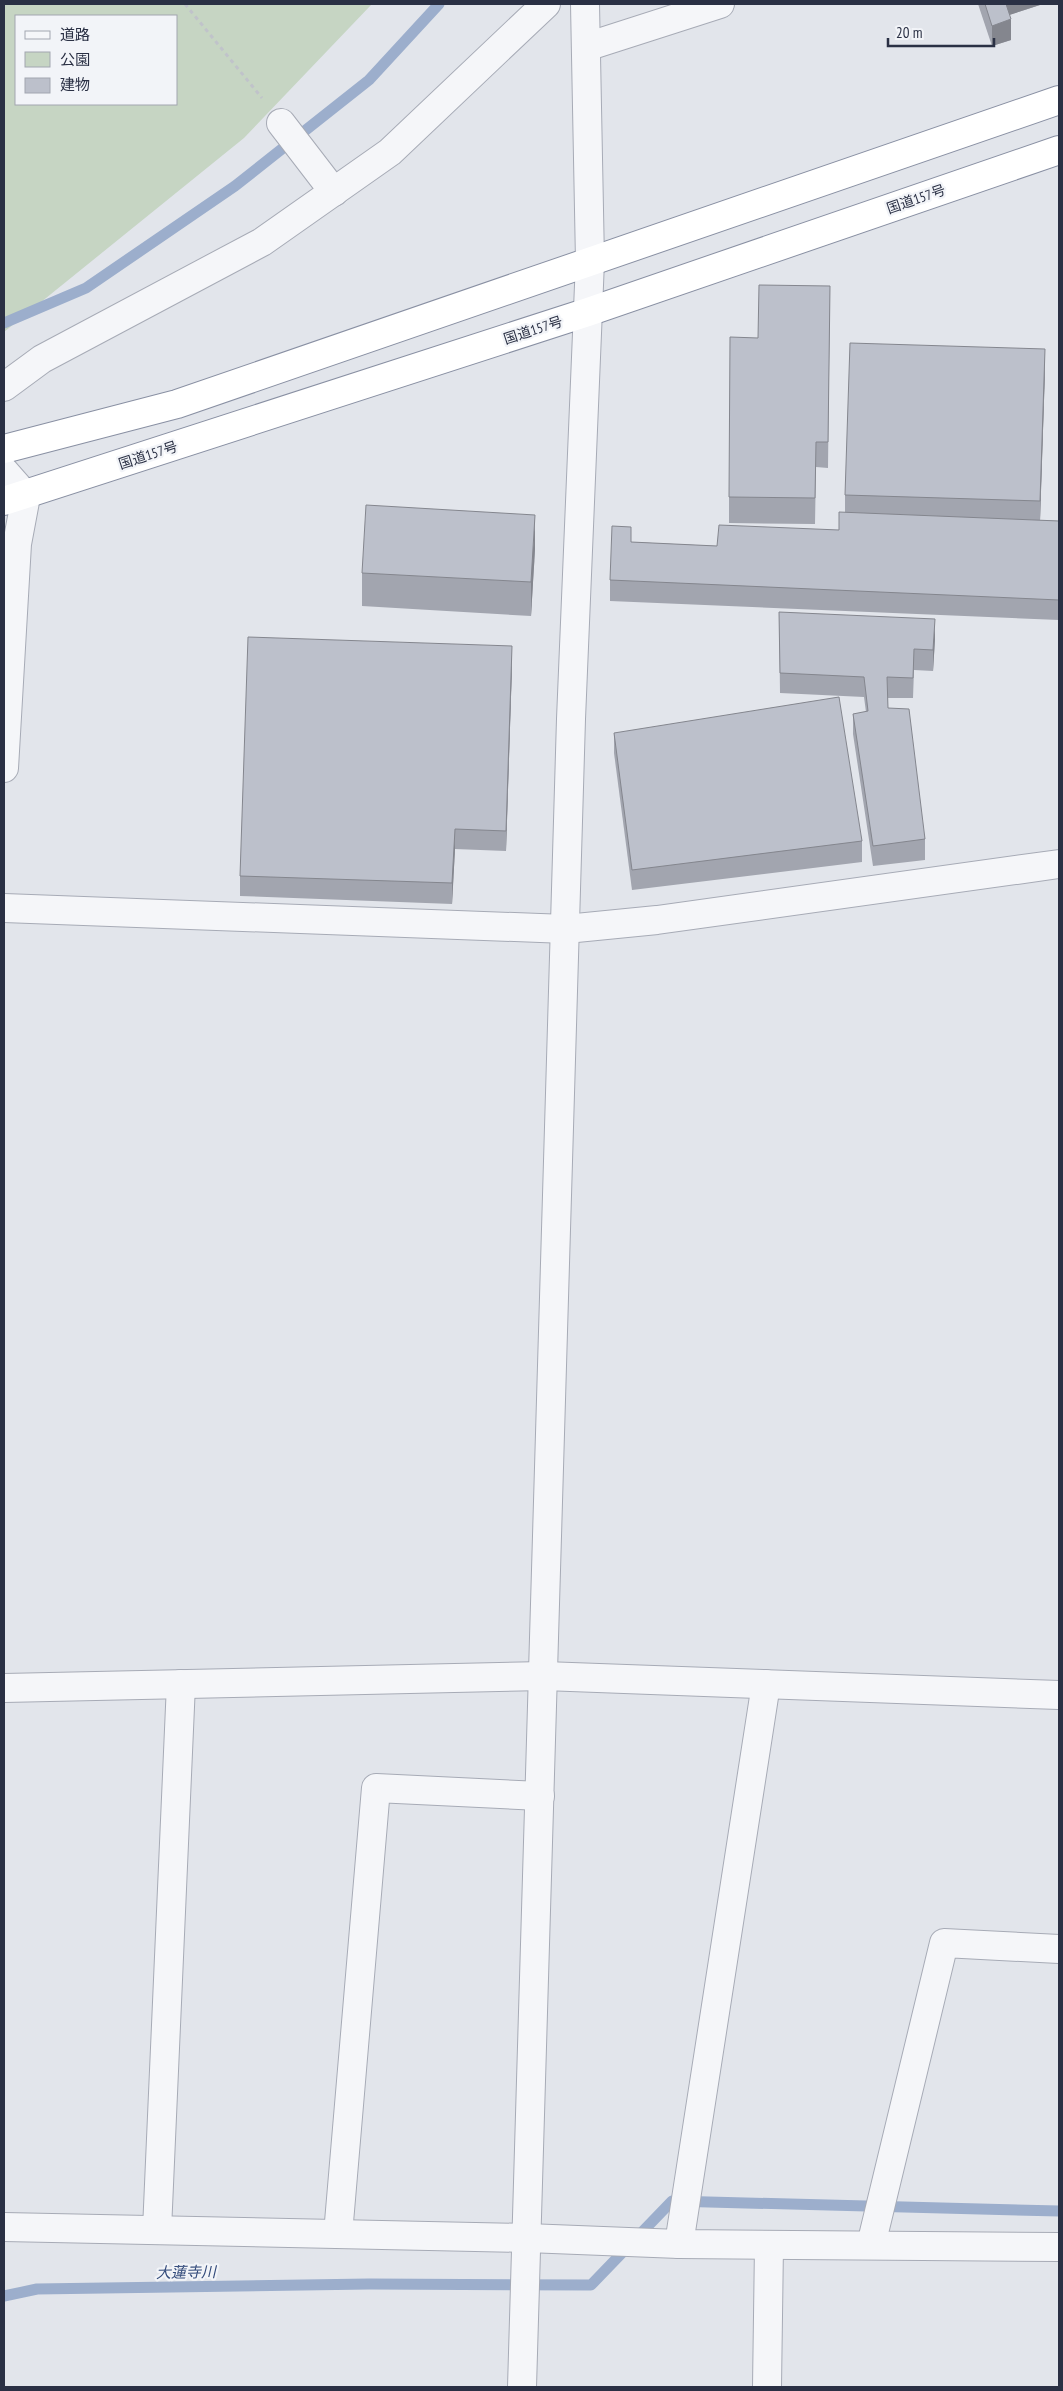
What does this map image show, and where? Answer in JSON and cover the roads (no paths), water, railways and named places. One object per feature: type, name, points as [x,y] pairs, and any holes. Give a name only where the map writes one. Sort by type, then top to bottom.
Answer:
[{"type":"highway","points":[[4,449],[177,404],[1059,100]]},
{"type":"highway","name":"国道157号","points":[[15,499],[588,312],[1059,150]]},
{"type":"street","points":[[4,387],[42,359],[262,242],[334,192],[390,152],[546,4]]},
{"type":"street","points":[[522,2387],[571,719],[590,261],[585,4]]},
{"type":"street","points":[[586,47],[720,4]]},
{"type":"street","points":[[281,123],[334,192]]},
{"type":"street","points":[[4,471],[15,499],[17,544],[4,768]]},
{"type":"street","points":[[4,908],[566,929],[657,920],[1059,864]]},
{"type":"street","points":[[4,1688],[544,1676],[1059,1695]]},
{"type":"street","points":[[157,2230],[181,1684]]},
{"type":"street","points":[[679,2244],[766,1684]]},
{"type":"street","points":[[338,2234],[376,1788],[540,1796]]},
{"type":"street","points":[[871,2245],[944,1943],[1059,1948]]},
{"type":"street","points":[[4,2227],[527,2238],[679,2244],[1059,2247]]},
{"type":"street","points":[[767,2387],[770,2245]]},
{"type":"waterway","points":[[4,323],[86,288],[235,186],[369,80],[439,4]]},
{"type":"waterway","name":"大蓮寺川","points":[[4,2296],[37,2289],[369,2284],[591,2285],[672,2201],[1059,2211]]}]
